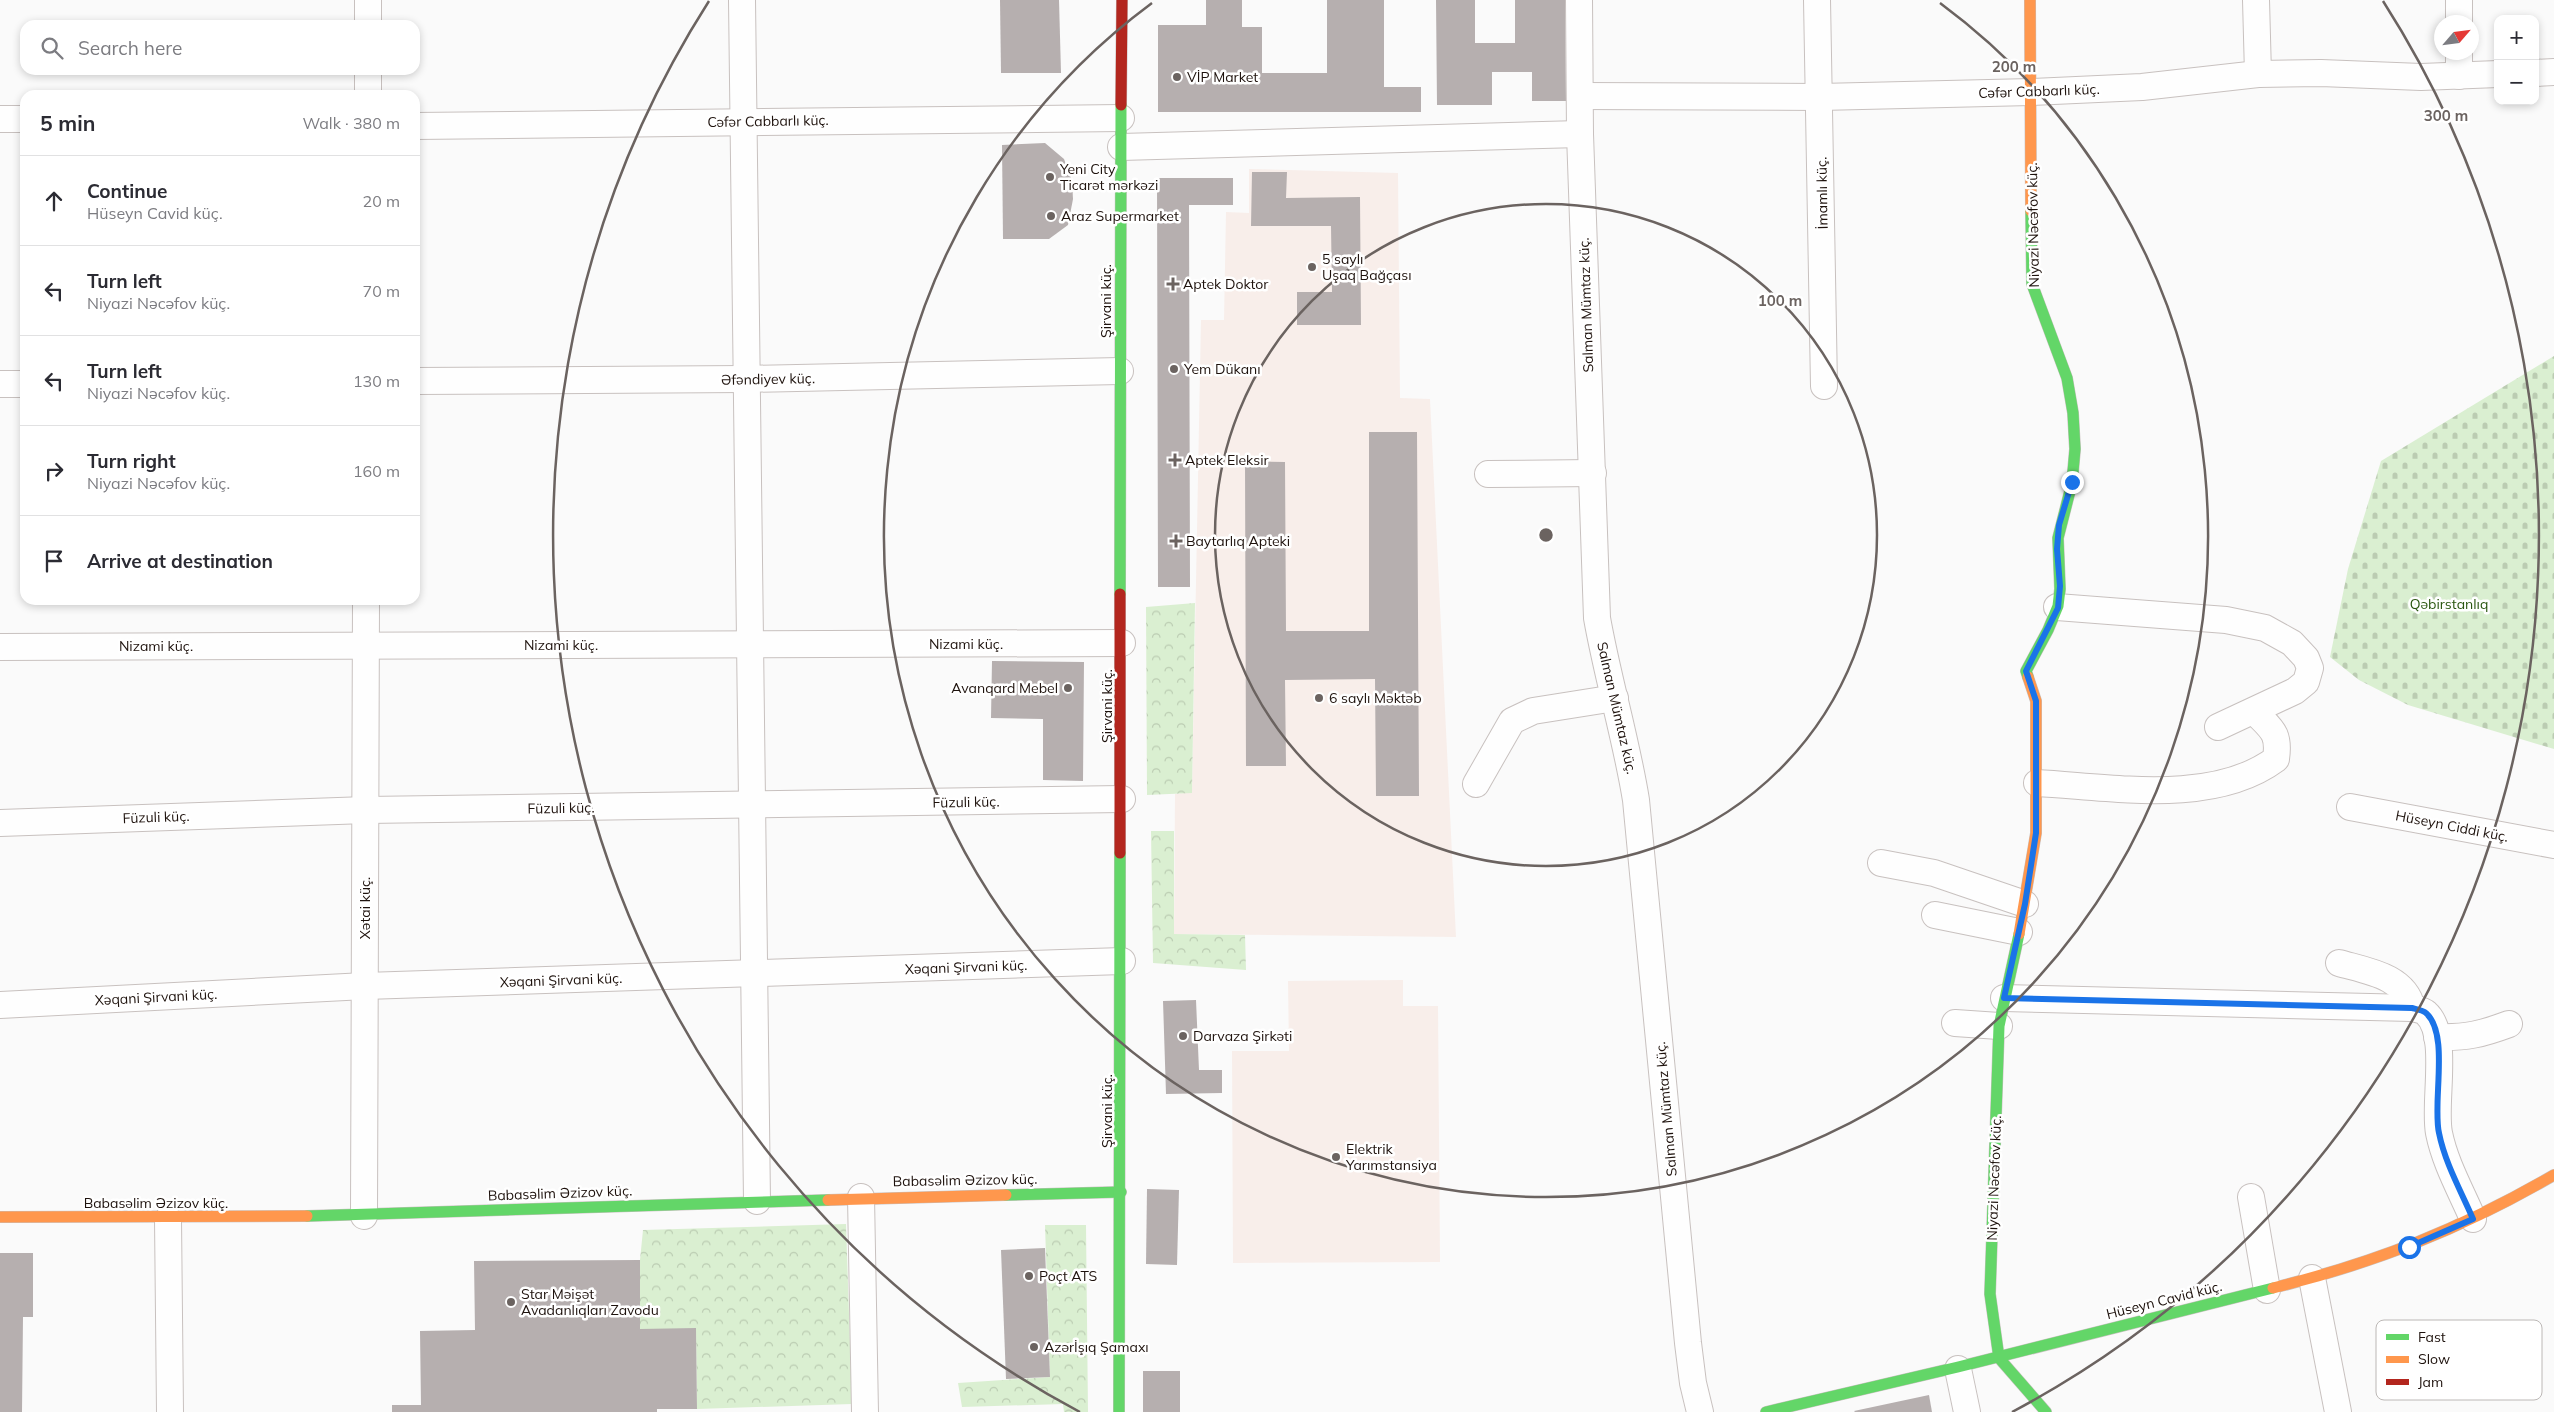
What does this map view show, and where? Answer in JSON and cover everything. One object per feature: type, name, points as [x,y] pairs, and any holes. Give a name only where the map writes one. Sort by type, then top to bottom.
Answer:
[{"type":"street","points":[[368,0],[368,20]]},
{"type":"street","points":[[742,0],[745,379],[757,1201]]},
{"type":"street","name":"Şirvani küç.","points":[[1119,1412],[1122,961],[1120,371],[1122,0]]},
{"type":"street","name":"Salman Mümtaz küç.","points":[[1579,0],[1580,134],[1598,618],[1628,748],[1636,800],[1692,1383],[1700,1412]]},
{"type":"street","name":"İmamlı küç.","points":[[1817,0],[1824,386]]},
{"type":"street","name":"Niyazi Nəcəfov küç.","points":[[1998,1358],[1990,1294],[1999,1026],[2025,904],[2036,833],[2036,701],[2026,671],[2058,608],[2060,586],[2057,549],[2059,525],[2072,482],[2074,436],[2068,383],[2061,359],[2036,306],[2032,284],[2030,0]]},
{"type":"street","points":[[2256,0],[2258,74]]},
{"type":"street","points":[[2459,15],[2460,0]]},
{"type":"street","name":"Cəfər Cabbarlı küç.","points":[[1580,96],[1820,97],[2031,92],[2142,86],[2258,74],[2459,64],[2494,73]]},
{"type":"street","points":[[2539,73],[2554,72]]},
{"type":"street","points":[[368,75],[368,90]]},
{"type":"street","name":"Cəfər Cabbarlı küç.","points":[[420,126],[743,120],[1121,118]]},
{"type":"street","points":[[0,119],[20,119]]},
{"type":"street","points":[[1122,147],[1580,134]]},
{"type":"street","name":"Əfəndiyev küç.","points":[[420,381],[745,379],[1120,371]]},
{"type":"street","points":[[0,384],[20,384]]},
{"type":"street","points":[[1488,474],[1593,473]]},
{"type":"street","name":"Xətai küç.","points":[[364,1216],[366,605]]},
{"type":"street","points":[[2058,608],[2226,620],[2265,628],[2292,643],[2306,658],[2310,668],[2306,682],[2296,691],[2218,727]]},
{"type":"street","name":"Nizami küç.","points":[[0,647],[366,644],[750,645],[1122,643]]},
{"type":"street","points":[[1476,784],[1512,721],[1534,711],[1615,698]]},
{"type":"street","points":[[2037,783],[2178,791],[2227,781],[2262,769],[2276,758],[2278,742],[2272,730],[2254,711]]},
{"type":"street","name":"Füzuli küç.","points":[[0,823],[366,810],[751,806],[1122,799]]},
{"type":"street","name":"Hüseyn Ciddi küç.","points":[[2350,807],[2554,845]]},
{"type":"street","points":[[1880,863],[1934,873],[2025,904]]},
{"type":"street","points":[[1935,914],[2019,932]]},
{"type":"street","name":"Xəqani Şirvani küç.","points":[[0,1005],[365,986],[753,975],[1122,961]]},
{"type":"street","points":[[2339,963],[2395,982],[2409,996],[2412,1008]]},
{"type":"street","points":[[2004,998],[2412,1008],[2425,1012],[2433,1022],[2437,1037],[2438,1131],[2446,1157],[2473,1219]]},
{"type":"street","points":[[1955,1023],[1999,1026]]},
{"type":"street","points":[[2437,1037],[2463,1038],[2483,1034],[2509,1024]]},
{"type":"street","name":"Hüseyn Cavid küç.","points":[[1766,1412],[1958,1369],[2312,1278],[2409,1247],[2473,1219],[2554,1175]]},
{"type":"street","name":"Babasəlim Əzizov küç.","points":[[0,1217],[168,1219],[364,1216],[757,1201],[1121,1192]]},
{"type":"street","points":[[2251,1197],[2267,1290]]},
{"type":"street","points":[[861,1198],[865,1412]]},
{"type":"street","points":[[168,1219],[170,1412]]},
{"type":"street","points":[[2312,1278],[2338,1412]]},
{"type":"street","points":[[1998,1358],[2046,1412]]},
{"type":"street","points":[[1958,1369],[1967,1412]]},
{"type":"shaded area","name":"6 saylı Məktəb","points":[[1249,169],[1398,173],[1400,398],[1430,399],[1456,937],[1174,934],[1175,794],[1192,792],[1201,320],[1224,320],[1226,212],[1249,213]]},
{"type":"shaded area","name":"Elektrik Yarımstansiya","points":[[1403,980],[1403,1006],[1438,1006],[1440,1262],[1233,1263],[1232,1051],[1289,1051],[1288,981]]},
{"type":"green space","name":"Qəbirstanlıq","points":[[2554,356],[2554,749],[2408,705],[2359,680],[2330,657],[2348,569],[2381,461]]},
{"type":"green space","points":[[1195,603],[1192,793],[1147,795],[1146,607]]},
{"type":"green space","points":[[1151,831],[1174,831],[1174,934],[1245,935],[1246,970],[1153,963]]},
{"type":"green space","points":[[846,1224],[852,1404],[697,1409],[696,1329],[640,1329],[640,1260],[643,1230]]},
{"type":"green space","points":[[1045,1225],[1086,1225],[1088,1412],[1064,1412],[1063,1404],[962,1407],[958,1383],[1050,1377]]},
{"type":"building","points":[[1000,0],[1059,0],[1061,73],[1001,73]]},
{"type":"building","points":[[1206,0],[1242,0],[1242,27],[1262,27],[1262,73],[1327,73],[1327,0],[1384,0],[1384,87],[1421,87],[1421,112],[1158,112],[1158,25],[1206,25]]},
{"type":"building","points":[[1436,0],[1475,0],[1475,43],[1515,43],[1515,0],[1565,0],[1566,101],[1532,101],[1532,72],[1492,72],[1492,105],[1437,105]]},
{"type":"building","points":[[1045,143],[1064,159],[1072,181],[1073,199],[1068,225],[1049,239],[1003,239],[1002,145]]},
{"type":"building","points":[[1252,172],[1287,172],[1286,198],[1360,197],[1361,325],[1297,325],[1297,292],[1332,292],[1331,226],[1251,226]]},
{"type":"building","points":[[1157,178],[1233,178],[1233,205],[1189,205],[1190,587],[1158,587]]},
{"type":"building","points":[[1369,432],[1417,432],[1419,796],[1376,796],[1375,679],[1285,680],[1286,766],[1246,766],[1245,461],[1285,462],[1286,631],[1369,631]]},
{"type":"building","points":[[992,661],[1084,662],[1083,781],[1043,780],[1043,719],[991,718]]},
{"type":"building","points":[[1196,1000],[1199,1070],[1222,1070],[1222,1093],[1166,1094],[1163,1001]]},
{"type":"building","points":[[1147,1189],[1179,1190],[1177,1265],[1146,1264]]},
{"type":"building","points":[[1045,1248],[1050,1377],[1006,1379],[1001,1250]]},
{"type":"building","points":[[0,1253],[33,1253],[33,1317],[23,1317],[22,1412],[0,1412]]},
{"type":"building","points":[[640,1260],[640,1329],[696,1328],[697,1409],[657,1409],[657,1412],[392,1412],[392,1405],[421,1405],[420,1331],[475,1330],[474,1261]]},
{"type":"building","points":[[1143,1371],[1180,1371],[1180,1412],[1143,1412]]},
{"type":"building","points":[[1929,1395],[1932,1412],[1854,1411]]},
{"type":"traffic: fast","points":[[1120,594],[1121,105]]},
{"type":"traffic: fast","points":[[2028,677],[2026,671],[2048,630],[2058,606],[2060,589],[2058,538],[2072,483],[2075,449],[2073,413],[2067,378],[2032,284],[2031,211]]},
{"type":"traffic: fast","points":[[1119,1412],[1120,853]]},
{"type":"traffic: fast","points":[[2019,934],[1999,1026],[1990,1294],[1999,1358],[2046,1412]]},
{"type":"traffic: fast","points":[[1006,1195],[1121,1192]]},
{"type":"traffic: fast","points":[[307,1216],[828,1200]]},
{"type":"traffic: fast","points":[[1766,1412],[1958,1367],[2273,1288]]},
{"type":"traffic: slow","points":[[2030,0],[2031,211]]},
{"type":"traffic: slow","points":[[2019,934],[2036,833],[2036,701],[2028,677]]},
{"type":"traffic: slow","points":[[2273,1288],[2348,1267],[2418,1242],[2485,1212],[2554,1175]]},
{"type":"traffic: slow","points":[[828,1200],[1006,1195]]},
{"type":"traffic: slow","points":[[0,1217],[307,1216]]},
{"type":"traffic: jam","points":[[1121,105],[1122,0]]},
{"type":"traffic: jam","points":[[1120,594],[1120,853]]},
{"type":"place","name":"VİP Market","points":[[1177,77]]},
{"type":"place","name":"Yeni City Ticarət mərkəzi","points":[[1050,177]]},
{"type":"place","name":"Araz Supermarket","points":[[1051,216]]},
{"type":"place","name":"5 saylı Uşaq Bağçası","points":[[1312,267]]},
{"type":"place","name":"Aptek Doktor","points":[[1173,284]]},
{"type":"place","name":"Yem Dükanı","points":[[1174,369]]},
{"type":"place","name":"Aptek Eleksir","points":[[1175,460]]},
{"type":"place","name":"Baytarlıq Apteki","points":[[1176,541]]},
{"type":"place","name":"Avanqard Mebel","points":[[1068,688]]},
{"type":"place","name":"6 saylı Məktəb","points":[[1319,698]]},
{"type":"place","name":"Darvaza Şirkəti","points":[[1183,1036]]},
{"type":"place","name":"Elektrik Yarımstansiya","points":[[1336,1157]]},
{"type":"place","name":"Poçt ATS","points":[[1029,1276]]},
{"type":"place","name":"Star Məişət Avadanlıqları Zavodu","points":[[511,1302]]},
{"type":"place","name":"Azərİşıq Şamaxı","points":[[1034,1347]]},
{"type":"route","points":[[2072,482],[2059,525],[2057,549],[2060,586],[2058,608],[2026,671],[2036,701],[2036,833],[2025,904],[2004,998],[2412,1008],[2425,1012],[2433,1022],[2437,1037],[2438,1131],[2446,1157],[2473,1219],[2409,1247]]}]
